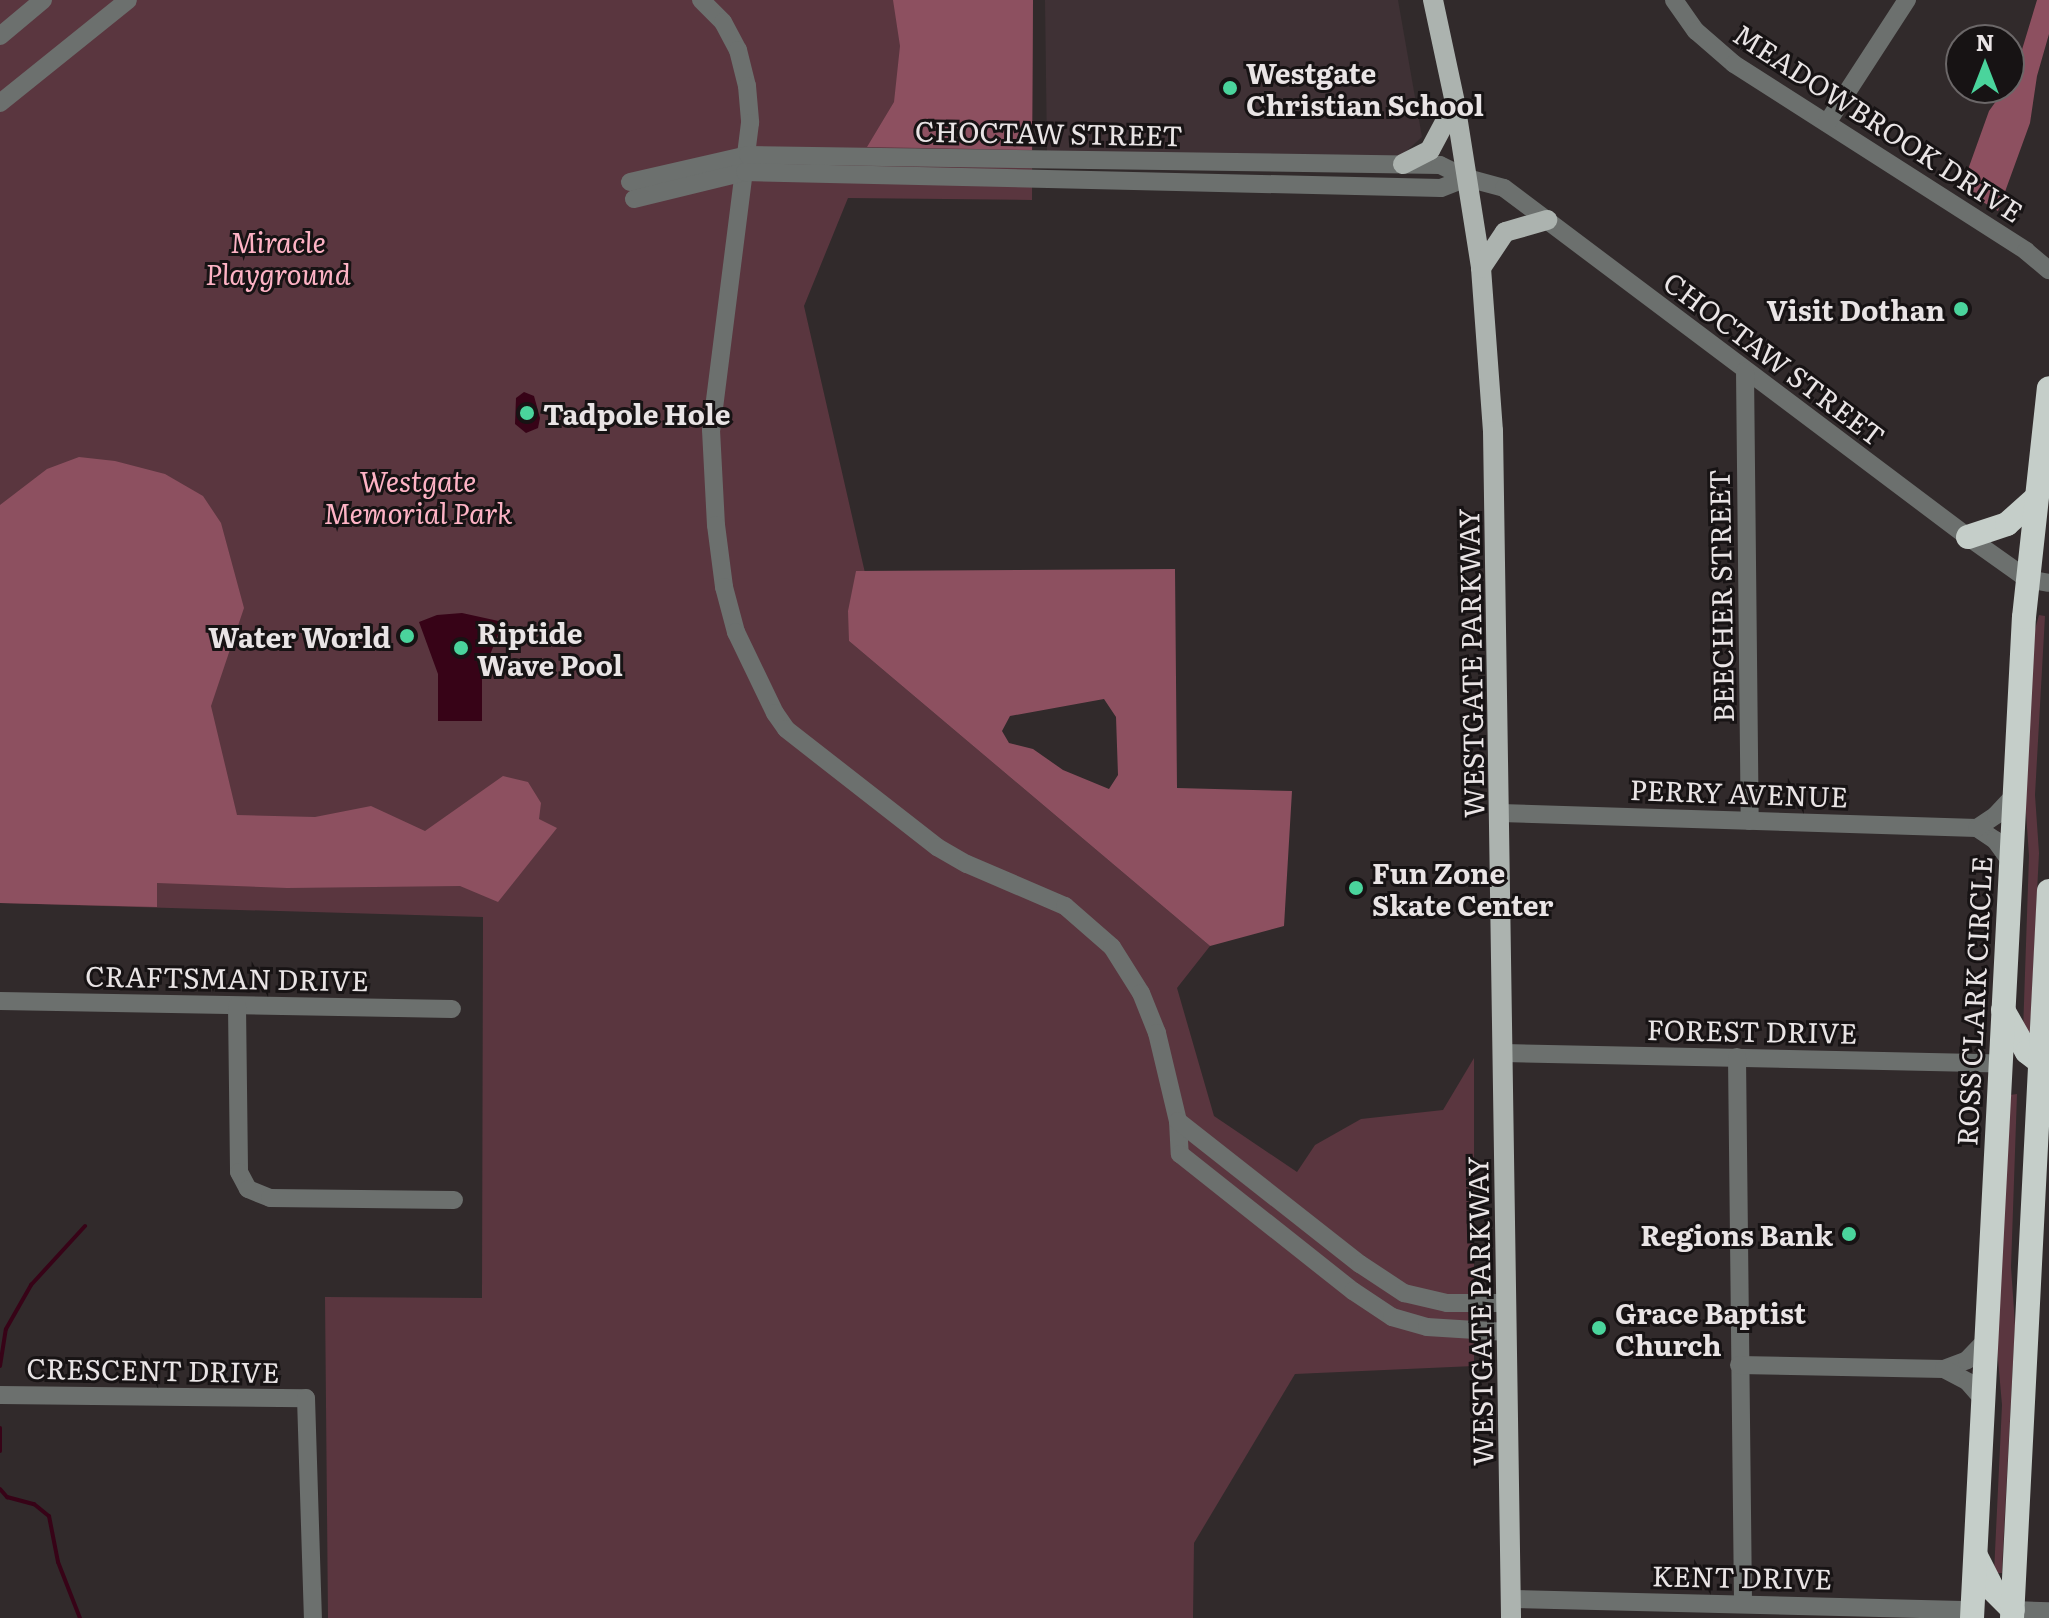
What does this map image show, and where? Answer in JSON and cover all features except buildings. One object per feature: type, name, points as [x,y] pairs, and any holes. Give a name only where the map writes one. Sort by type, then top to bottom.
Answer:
[{"type":"highway","name":"ROSS CLARK CIRCLE","points":[[1975,1615],[1975,1554],[2013,797],[2038,581],[2035,499],[2049,388]]},
{"type":"highway","points":[[1968,537],[2007,524],[2035,499]]},
{"type":"highway","points":[[2012,1614],[2038,1112],[2045,1063],[2049,891]]},
{"type":"highway","points":[[2002,1008],[2027,1052],[2045,1063]]},
{"type":"highway","points":[[2000,1063],[2013,1074],[2038,1112]]},
{"type":"highway","points":[[1975,1554],[1993,1590],[2012,1614]]},
{"type":"main road","name":"WESTGATE PARKWAY","points":[[1433,0],[1455,103],[1481,268],[1493,431],[1511,1608]]},
{"type":"main road","points":[[1403,164],[1430,150],[1455,103]]},
{"type":"main road","points":[[1481,268],[1505,232],[1547,220]]},
{"type":"street","points":[[0,36],[43,0]]},
{"type":"street","points":[[0,103],[128,0]]},
{"type":"street","points":[[701,0],[723,22],[738,50],[749,104],[746,164],[723,324],[711,439],[724,587],[736,632],[753,674],[786,729],[893,814],[952,856],[1046,896],[1099,933],[1126,967],[1149,1012],[1178,1121],[1180,1154],[1353,1291],[1392,1317],[1427,1327],[1507,1332]]},
{"type":"street","name":"MEADOWBROOK DRIVE","points":[[1674,0],[1711,46],[2026,251],[2049,270]]},
{"type":"street","points":[[1827,123],[1907,0]]},
{"type":"street","name":"CHOCTAW STREET","points":[[746,164],[1441,188],[1467,178]]},
{"type":"street","name":"CHOCTAW STREET","points":[[632,191],[746,164],[1440,165],[1467,178],[1504,188],[1968,537],[2038,581]]},
{"type":"street","name":"MEADOWBROOK DRIVE","points":[[2026,251],[2049,246]]},
{"type":"street","name":"BEECHER STREET","points":[[1745,371],[1750,821]]},
{"type":"street","points":[[2010,861],[1995,840],[1977,828],[1996,815],[2013,797]]},
{"type":"street","name":"PERRY AVENUE","points":[[1500,813],[1977,828]]},
{"type":"street","name":"CRAFTSMAN DRIVE","points":[[0,1001],[452,1009]]},
{"type":"street","points":[[237,1006],[239,1172],[248,1189],[270,1198],[454,1200]]},
{"type":"street","name":"FOREST DRIVE","points":[[1504,1053],[2000,1063]]},
{"type":"street","points":[[1737,1057],[1743,1604]]},
{"type":"street","points":[[1178,1121],[1360,1264],[1404,1293],[1447,1303],[1506,1303]]},
{"type":"street","points":[[1739,1365],[1944,1369],[1967,1360],[1986,1340]]},
{"type":"street","points":[[1944,1369],[1968,1382],[1983,1399]]},
{"type":"street","name":"CRESCENT DRIVE","points":[[0,1395],[306,1398],[313,1618]]},
{"type":"street","name":"KENT DRIVE","points":[[1511,1608],[1743,1604],[1975,1615]]},
{"type":"street","points":[[2012,1614],[2049,1611]]},
{"type":"shaded area","points":[[893,0],[1033,0],[1032,150],[867,147],[894,102],[900,46]]},
{"type":"shaded area","name":"Westgate Christian School","points":[[1045,0],[1398,0],[1422,137],[1400,157],[1047,153]]},
{"type":"shaded area","points":[[2037,0],[2049,0],[2049,34],[2037,76],[2030,123],[1998,211],[1961,189],[1994,104],[2025,104],[2025,40]]},
{"type":"shaded area","name":"Tadpole Hole","points":[[524,392],[534,396],[540,418],[538,428],[526,433],[515,424],[516,398]]},
{"type":"shaded area","points":[[79,457],[115,461],[165,474],[203,496],[221,523],[244,608],[211,706],[237,815],[315,817],[371,806],[425,831],[503,776],[528,782],[541,803],[539,819],[557,828],[498,902],[460,886],[287,888],[157,883],[157,907],[0,903],[0,505],[47,469]]},
{"type":"shaded area","points":[[1175,569],[1177,788],[1292,791],[1284,926],[1210,946],[849,641],[848,611],[856,571]],"holes":[[[1104,699],[1116,717],[1118,775],[1109,789],[1063,770],[1033,749],[1009,743],[1002,731],[1010,716]]]},
{"type":"shaded area","name":"Riptide Wave Pool","points":[[462,613],[503,622],[482,675],[482,721],[438,721],[438,674],[419,622],[437,615]]},
{"type":"green space","name":"Westgate Memorial Park","points":[[0,0],[1033,0],[1032,200],[848,198],[804,306],[868,586],[849,641],[1210,946],[1177,988],[1214,1116],[1297,1172],[1315,1145],[1361,1119],[1443,1110],[1474,1058],[1474,1366],[1295,1374],[1194,1543],[1193,1618],[328,1618],[325,1297],[482,1298],[483,917],[0,903]]},
{"type":"green space","points":[[2039,615],[2045,616],[2035,795],[2039,853],[2030,1032],[2023,1032],[2029,856],[2025,798],[2034,633]]},
{"type":"green space","points":[[2017,1094],[2011,1267],[2015,1325],[2002,1573],[1994,1573],[2002,1405],[1997,1348],[2010,1095]]},
{"type":"waterway","points":[[0,1366],[6,1329],[31,1285],[85,1226]]},
{"type":"waterway","points":[[0,1428],[0,1451]]},
{"type":"waterway","points":[[0,1489],[7,1497],[34,1504],[49,1516],[58,1562],[80,1618]]},
{"type":"place","name":"Westgate Christian School","points":[[1230,88]]},
{"type":"place","name":"Visit Dothan","points":[[1961,309]]},
{"type":"place","name":"Tadpole Hole","points":[[527,413]]},
{"type":"place","name":"Water World","points":[[407,636]]},
{"type":"place","name":"Riptide Wave Pool","points":[[461,648]]},
{"type":"place","name":"Fun Zone Skate Center","points":[[1356,888]]},
{"type":"place","name":"Regions Bank","points":[[1849,1234]]},
{"type":"place","name":"Grace Baptist Church","points":[[1599,1328]]},
{"type":"park label","name":"Miracle Playground","points":[[278,257]]}]
